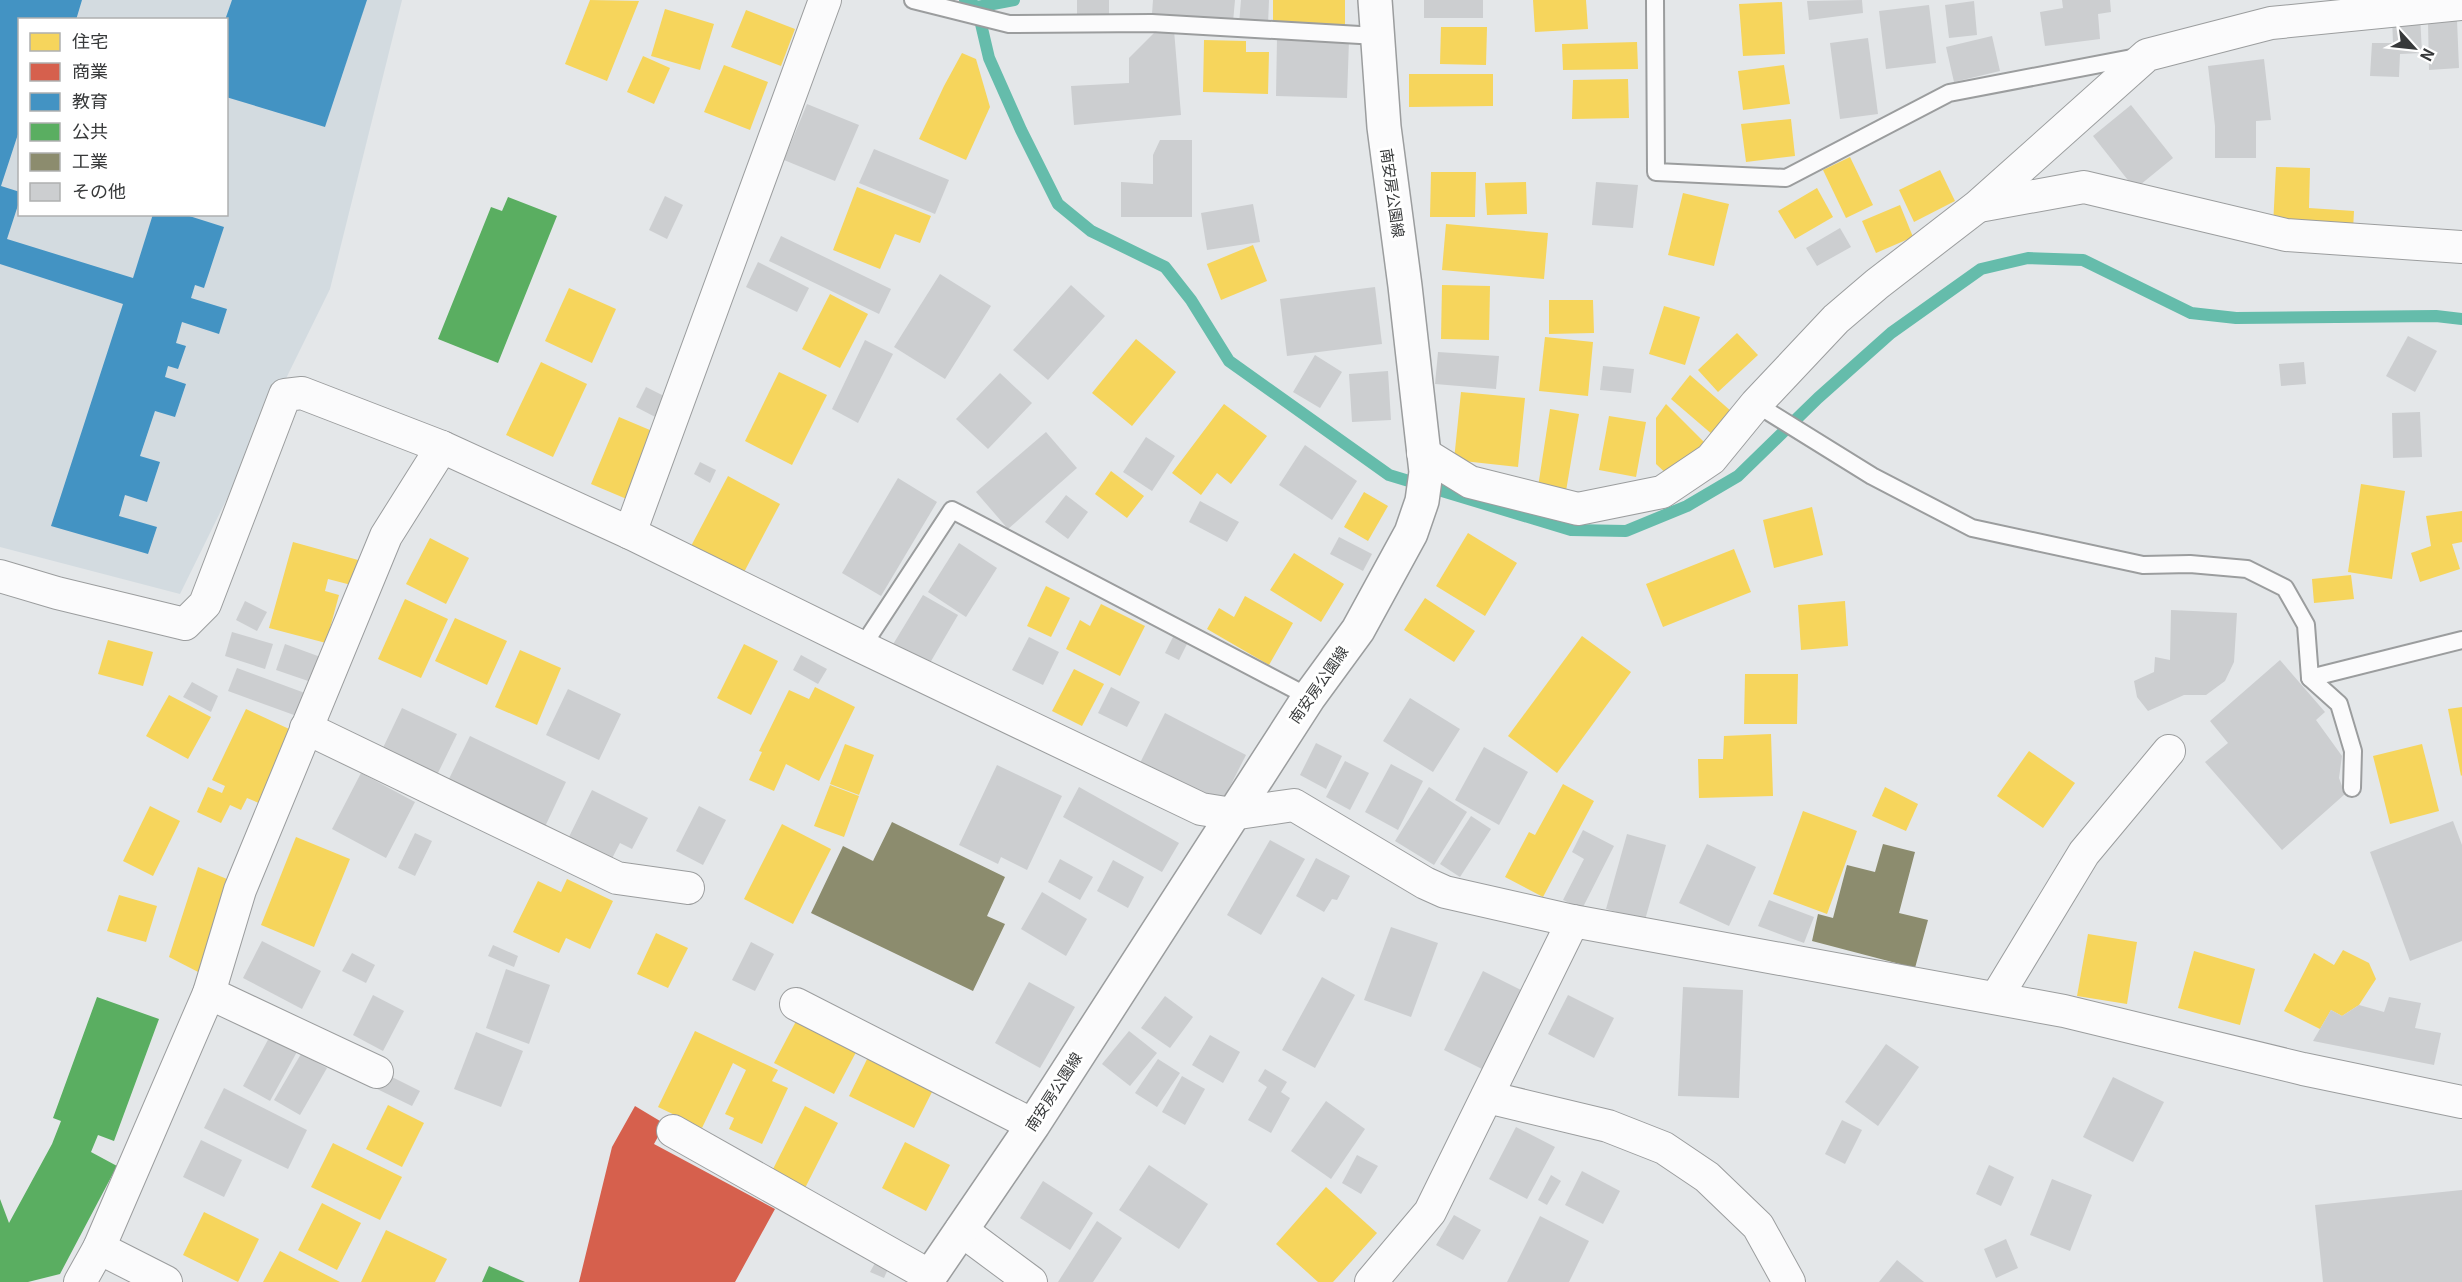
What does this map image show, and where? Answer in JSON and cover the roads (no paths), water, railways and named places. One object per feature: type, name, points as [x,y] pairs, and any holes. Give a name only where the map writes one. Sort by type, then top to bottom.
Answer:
[{"type":"main road","name":"南安房公園線","points":[[928,1279],[1033,1125],[1309,697],[1358,630],[1411,533],[1424,475],[1405,286],[1384,127],[1375,0]]},
{"type":"street","points":[[630,533],[825,0]]},
{"type":"street","points":[[1424,475],[1470,482],[1578,509],[1662,492],[1711,459],[1765,410],[1836,319],[1877,284],[1978,206],[2147,55],[2271,22],[2462,4]]},
{"type":"street","points":[[1978,206],[2084,187],[2286,235],[2462,247]]},
{"type":"street","points":[[0,576],[57,593],[185,624],[205,604],[285,395],[302,393],[442,447],[630,533],[1201,809],[1232,814],[1294,806],[1425,883],[1445,892],[1573,921],[2064,1011],[2303,1069],[2462,1102]]},
{"type":"street","points":[[80,1282],[99,1248],[209,993],[240,890],[386,536],[442,447]]},
{"type":"street","points":[[306,728],[617,878],[688,888]]},
{"type":"street","points":[[1996,998],[2084,853],[2169,751]]},
{"type":"street","points":[[1371,1282],[1430,1212],[1573,921]]},
{"type":"street","points":[[209,993],[377,1072]]},
{"type":"street","points":[[796,1004],[1033,1125]]},
{"type":"street","points":[[1487,1096],[1608,1126],[1664,1148],[1707,1177],[1758,1226],[1789,1282]]},
{"type":"street","points":[[673,1131],[928,1279]]},
{"type":"street","points":[[961,1230],[1031,1282]]},
{"type":"street","points":[[99,1248],[166,1282]]},
{"type":"lane","points":[[913,0],[1009,24],[1152,23],[1377,36]]},
{"type":"lane","points":[[1655,0],[1656,172],[1786,177],[1949,93],[2147,55]]},
{"type":"lane","points":[[1765,410],[1872,476],[1972,528],[2143,566],[2190,564],[2247,569],[2285,588],[2306,625],[2310,678],[2339,704],[2353,751],[2352,788]]},
{"type":"lane","points":[[862,647],[952,510],[1309,697]]},
{"type":"lane","points":[[2310,678],[2462,640]]},
{"type":"waterway","points":[[965,0],[977,7],[989,58],[1021,130],[1058,204],[1091,231],[1165,267],[1191,300],[1229,361],[1389,475],[1571,530],[1626,531],[1687,506],[1738,476],[1818,398],[1891,333],[1981,269],[2028,258],[2083,260],[2191,313],[2236,318],[2436,316],[2462,319]]},
{"type":"waterway","points":[[977,7],[1014,0]]}]
